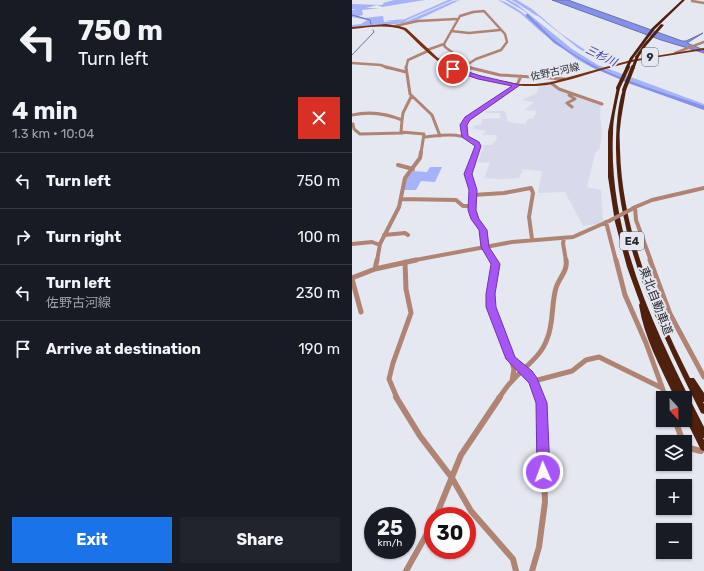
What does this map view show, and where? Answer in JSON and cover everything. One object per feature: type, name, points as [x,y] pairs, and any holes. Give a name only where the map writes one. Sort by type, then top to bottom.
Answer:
[{"type":"highway","name":"東北自動車道","points":[[684,0],[645,37],[630,59],[618,88],[610,124],[609,150],[611,178],[622,237],[641,298],[667,360],[704,435]]},
{"type":"highway","name":"東北自動車道","points":[[690,0],[657,30],[637,57],[624,90],[617,138],[619,178],[624,211],[640,266],[658,314],[678,359],[704,411]]},
{"type":"highway","points":[[641,298],[643,316],[676,391]]},
{"type":"highway","points":[[678,359],[704,399]]},
{"type":"highway","points":[[692,426],[703,449]]},
{"type":"main road","points":[[352,28],[395,26]]},
{"type":"main road","name":"佐野古河線","points":[[395,26],[405,29],[437,59],[448,66],[465,74],[517,85],[551,83],[609,67],[675,53],[704,49]]},
{"type":"street","points":[[690,0],[704,3]]},
{"type":"street","points":[[395,26],[418,21],[456,19],[466,13],[484,11],[507,38],[503,49],[476,58],[465,66]]},
{"type":"street","points":[[440,136],[432,115],[411,97],[406,72],[406,63],[408,60],[428,50],[444,44],[450,38],[456,19]]},
{"type":"street","points":[[452,31],[469,33],[500,30]]},
{"type":"street","points":[[675,53],[704,42]]},
{"type":"street","points":[[444,44],[445,47],[463,60],[461,65]]},
{"type":"street","points":[[437,59],[500,75],[565,79]]},
{"type":"street","points":[[352,63],[381,65],[406,72]]},
{"type":"street","points":[[465,137],[463,125],[466,120],[517,85],[521,76]]},
{"type":"street","points":[[551,83],[575,98],[575,100],[566,104],[572,107]]},
{"type":"street","points":[[559,89],[602,104]]},
{"type":"street","points":[[403,133],[401,132],[403,114],[411,97]]},
{"type":"street","points":[[352,115],[367,112],[394,116],[402,120]]},
{"type":"street","points":[[353,124],[354,129],[360,134],[420,132],[424,134],[425,137],[422,154],[413,169],[405,178],[400,195],[401,199],[380,245],[375,269]]},
{"type":"street","points":[[425,137],[465,137],[477,143],[478,146],[468,174],[473,195],[471,206],[475,219],[483,230],[485,247],[495,264],[491,294],[491,307],[514,369],[512,381]]},
{"type":"street","points":[[398,165],[413,169]]},
{"type":"street","points":[[473,195],[504,193],[531,188],[533,193],[529,217],[532,239]]},
{"type":"street","points":[[361,312],[352,279],[375,269],[405,262],[532,239],[579,236],[652,200],[704,188]]},
{"type":"street","points":[[401,199],[456,200],[462,206],[471,206]]},
{"type":"street","points":[[634,208],[636,220],[670,314],[704,377]]},
{"type":"street","points":[[607,222],[625,295],[646,343],[648,353],[663,391]]},
{"type":"street","points":[[384,235],[405,233],[408,235]]},
{"type":"street","points":[[440,507],[461,455],[490,410],[512,381],[541,352],[548,338],[556,288],[567,266],[563,244],[564,238]]},
{"type":"street","points":[[352,244],[372,242],[380,245]]},
{"type":"street","points":[[405,262],[406,289],[411,314],[393,363],[389,379],[394,393],[420,436],[452,478],[471,511],[514,559],[516,571]]},
{"type":"street","points":[[534,381],[572,371],[586,360],[599,356],[662,388]]},
{"type":"street","points":[[511,359],[534,381],[542,403],[545,502],[539,547],[532,571]]},
{"type":"street","points":[[692,448],[703,449]]},
{"type":"street","points":[[406,571],[424,540]]},
{"type":"shaded area","points":[[394,0],[425,0],[382,7],[377,5],[366,8],[380,8],[362,10],[363,15],[358,16],[365,18],[383,16],[384,22],[404,19],[396,23],[448,0],[453,0],[405,22],[453,1],[460,0],[415,21],[352,28],[352,25],[361,24],[367,20],[352,17],[352,10],[357,9],[352,9],[352,4],[382,5],[383,3]]},
{"type":"shaded area","points":[[498,0],[522,12],[534,22],[536,21],[524,11],[505,0],[509,0],[518,5],[572,49],[598,65],[704,104],[704,110],[595,69],[578,60],[540,31],[520,13]]},
{"type":"shaded area","points":[[511,0],[517,0],[532,9],[560,33],[588,52],[609,52],[591,53],[595,56],[600,55],[596,57],[602,63],[578,48],[538,16]]},
{"type":"shaded area","points":[[552,0],[568,0],[682,41],[686,41],[703,33],[687,43],[704,50],[704,53],[661,40]]},
{"type":"shaded area","points":[[549,84],[601,104],[600,114],[602,135],[600,147],[595,154],[587,187],[601,190],[603,221],[598,224],[583,226],[565,192],[538,193],[542,171],[523,169],[519,178],[484,178],[490,163],[478,162],[484,145],[491,145],[496,140],[497,135],[482,135],[486,131],[474,129],[473,126],[482,124],[482,119],[501,118],[499,113],[485,113],[485,111],[505,111],[508,122],[525,124],[528,119],[533,119],[537,111],[525,110],[534,102],[522,100],[537,93],[539,86]]},
{"type":"shaded area","points":[[430,167],[442,167],[435,182],[421,181],[416,190],[404,190],[406,179],[413,171],[427,172]]},
{"type":"waterway","points":[[352,15],[370,20],[371,24]]},
{"type":"waterway","name":"三杉川","points":[[527,15],[560,46],[594,66],[648,89],[704,108]]},
{"type":"waterway","points":[[352,55],[374,32],[373,30]]},
{"type":"route","points":[[453,69],[480,78],[517,85],[468,118],[464,121],[463,125],[465,137],[477,143],[478,146],[468,178],[473,190],[472,210],[475,219],[483,230],[485,247],[495,264],[495,273],[490,300],[491,307],[511,359],[534,381],[542,403],[543,472]]}]
